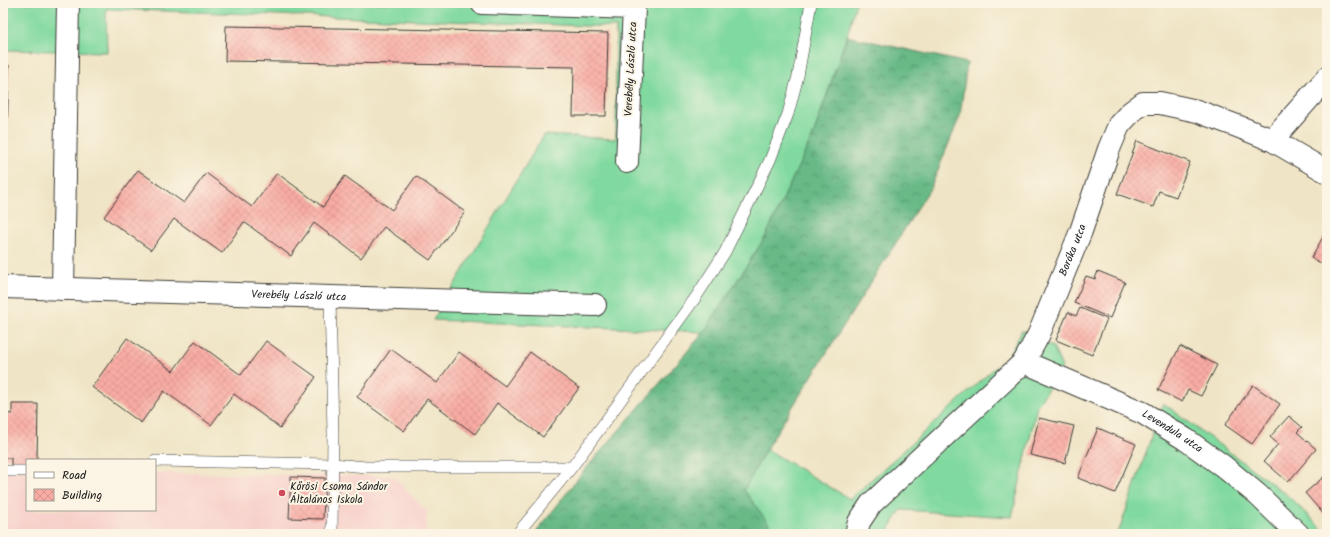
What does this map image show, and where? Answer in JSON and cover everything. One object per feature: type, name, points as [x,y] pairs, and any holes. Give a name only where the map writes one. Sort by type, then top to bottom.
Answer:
[{"type":"street","points":[[63,289],[68,3]]},
{"type":"street","name":"Verebély László utca","points":[[482,3],[634,8],[627,162]]},
{"type":"street","points":[[1272,140],[1327,78]]},
{"type":"street","name":"Boróka utca","points":[[856,534],[859,522],[871,504],[1024,362],[1039,334],[1081,231],[1109,149],[1119,125],[1131,112],[1143,103],[1160,103],[1197,111],[1272,140],[1327,172]]},
{"type":"street","name":"Verebély László utca","points":[[3,287],[595,305]]},
{"type":"street","name":"Levendula utca","points":[[1024,362],[1143,413],[1185,439],[1223,466],[1258,495],[1298,534]]},
{"type":"lane","points":[[517,534],[572,467],[696,297],[725,252],[770,160],[788,114],[798,76],[811,3]]},
{"type":"lane","points":[[330,297],[333,433],[332,534]]},
{"type":"lane","points":[[156,461],[333,464],[366,466],[572,467]]},
{"type":"lane","points":[[3,471],[26,471]]},
{"type":"shaded area","name":"Kőrösi Csoma Sándor Általános Iskola","points":[[3,471],[26,472],[26,511],[156,511],[156,473],[393,476],[427,512],[426,534],[3,534]]},
{"type":"green space","points":[[3,3],[856,3],[847,36],[814,133],[766,236],[704,332],[433,320],[544,135],[616,139],[616,27],[106,9],[107,52],[3,50]]},
{"type":"green space","points":[[847,36],[967,63],[960,116],[931,187],[766,449],[744,490],[776,534],[535,534],[582,473],[704,332],[766,236],[814,133]]},
{"type":"green space","points":[[1022,330],[1053,347],[1062,367],[1037,406],[1012,517],[901,510],[890,528],[889,534],[776,534],[744,490],[766,449],[850,499],[1009,355]]},
{"type":"green space","points":[[1163,403],[1286,494],[1327,534],[1118,534]]},
{"type":"building","points":[[226,26],[608,33],[606,116],[573,116],[574,67],[225,61]]},
{"type":"building","points":[[3,65],[9,65],[5,206],[3,206]]},
{"type":"building","points":[[1137,141],[1190,162],[1176,197],[1159,191],[1153,207],[1117,194]]},
{"type":"building","points":[[138,170],[184,203],[206,173],[252,207],[277,173],[323,207],[345,176],[392,210],[416,176],[465,212],[430,260],[384,227],[361,258],[314,223],[291,256],[244,222],[222,253],[174,219],[151,250],[104,217]]},
{"type":"building","points":[[1327,230],[1327,266],[1311,258]]},
{"type":"building","points":[[1098,271],[1125,282],[1110,318],[1074,303],[1086,276],[1095,279]]},
{"type":"building","points":[[1080,308],[1107,319],[1092,355],[1056,340],[1068,312],[1076,316]]},
{"type":"building","points":[[127,338],[173,371],[195,341],[241,375],[266,341],[316,377],[280,428],[234,394],[211,425],[164,391],[141,423],[92,387]]},
{"type":"building","points":[[1180,346],[1217,365],[1201,396],[1188,390],[1182,402],[1158,390]]},
{"type":"building","points":[[391,349],[437,383],[459,352],[505,386],[530,352],[579,388],[543,437],[497,403],[475,434],[427,399],[404,431],[357,397]]},
{"type":"building","points":[[1253,385],[1280,404],[1252,444],[1225,425]]},
{"type":"building","points":[[12,404],[38,404],[37,459],[26,459],[26,470],[11,470],[11,458],[3,458],[3,413],[12,414]]},
{"type":"building","points":[[1289,416],[1302,427],[1297,432],[1316,449],[1288,482],[1264,461],[1278,444],[1270,437]]},
{"type":"building","points":[[1039,418],[1074,426],[1065,463],[1030,455]]},
{"type":"building","points":[[1098,428],[1136,444],[1115,493],[1078,478]]},
{"type":"building","points":[[1327,474],[1327,518],[1305,493]]},
{"type":"building","points":[[291,477],[325,478],[323,519],[289,518]]},
{"type":"place","name":"Kőrösi Csoma Sándor Általános Iskola","points":[[282,493]]}]
